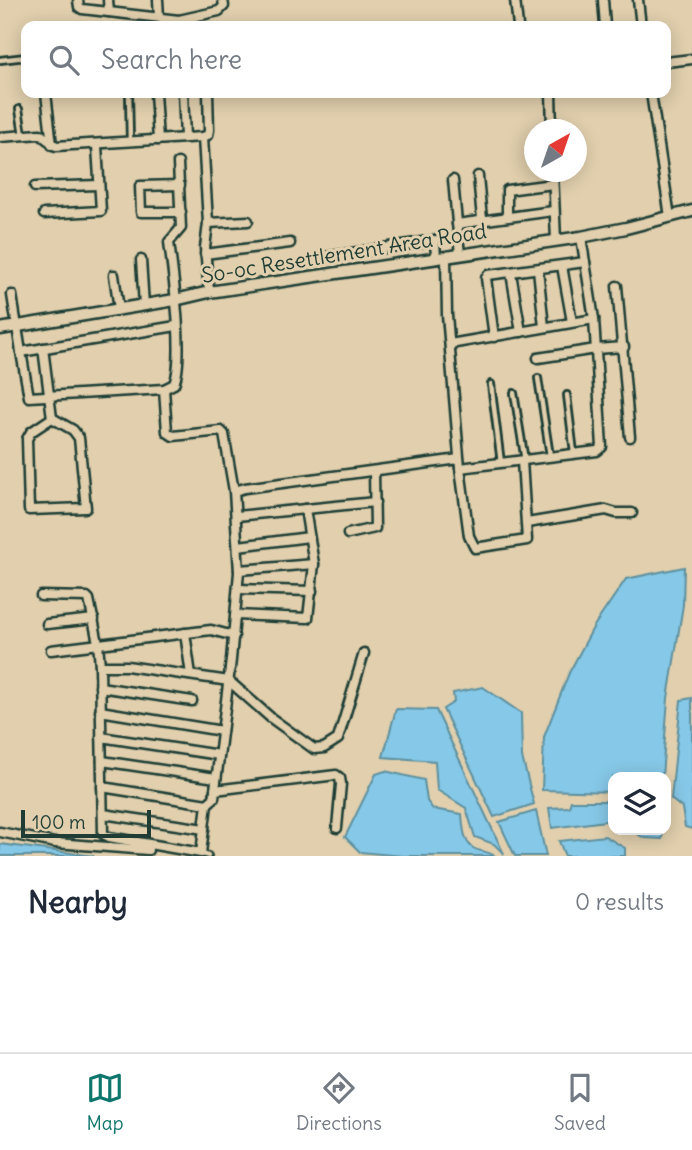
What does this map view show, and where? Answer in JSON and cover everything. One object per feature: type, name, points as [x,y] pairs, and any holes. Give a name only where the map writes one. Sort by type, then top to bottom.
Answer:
[{"type":"street","points":[[78,0],[82,9],[154,20],[158,0]]},
{"type":"street","points":[[108,0],[109,12]]},
{"type":"street","points":[[186,21],[222,10],[223,0]]},
{"type":"street","points":[[514,0],[516,21]]},
{"type":"street","points":[[603,0],[605,21]]},
{"type":"street","points":[[638,0],[640,21]]},
{"type":"street","points":[[205,15],[206,21]]},
{"type":"street","points":[[671,61],[692,58]]},
{"type":"street","points":[[47,98],[52,145]]},
{"type":"street","points":[[155,98],[158,140]]},
{"type":"street","points":[[183,98],[185,137]]},
{"type":"street","points":[[0,136],[40,134],[52,145],[97,145],[203,137],[208,135],[209,130],[208,98]]},
{"type":"street","points":[[551,98],[552,119]]},
{"type":"street","points":[[652,98],[670,217]]},
{"type":"street","points":[[203,137],[208,223],[205,254],[209,292]]},
{"type":"street","points":[[44,214],[101,211],[97,145]]},
{"type":"street","points":[[12,295],[29,397],[164,389],[174,384],[177,376],[176,326],[169,242],[181,228],[178,163]]},
{"type":"street","points":[[478,176],[482,219]]},
{"type":"street","points":[[453,180],[460,255]]},
{"type":"street","points":[[507,217],[507,190],[553,184],[556,240]]},
{"type":"street","points":[[35,187],[99,185]]},
{"type":"street","points":[[180,186],[140,186],[141,212],[181,212]]},
{"type":"street","points":[[457,223],[554,211]]},
{"type":"street","name":"So-oc Resettlement Area Road","points":[[0,329],[209,292],[581,237],[692,211]]},
{"type":"street","points":[[208,223],[248,220]]},
{"type":"street","points":[[234,491],[374,472],[524,461],[597,451],[602,447],[594,318],[581,237]]},
{"type":"street","points":[[326,257],[435,240],[441,259],[460,464],[474,548],[526,542],[524,461]]},
{"type":"street","points":[[205,254],[290,243]]},
{"type":"street","points":[[141,260],[144,305]]},
{"type":"street","points":[[494,337],[486,276],[585,262]]},
{"type":"street","points":[[562,266],[572,321]]},
{"type":"street","points":[[538,269],[544,327]]},
{"type":"street","points":[[511,273],[521,331]]},
{"type":"street","points":[[114,275],[120,309]]},
{"type":"street","points":[[617,286],[630,437]]},
{"type":"street","points":[[450,344],[594,318]]},
{"type":"street","points":[[21,352],[176,326]]},
{"type":"street","points":[[538,358],[624,347]]},
{"type":"street","points":[[43,348],[52,418]]},
{"type":"street","points":[[0,832],[55,843],[205,855],[207,804],[214,798],[236,615],[239,570],[237,516],[224,434],[221,431],[169,435],[164,389]]},
{"type":"street","points":[[52,418],[73,430],[79,438],[86,508],[29,510],[27,439],[31,432],[52,418]]},
{"type":"street","points":[[348,534],[375,528],[374,472]]},
{"type":"street","points":[[237,516],[375,502]]},
{"type":"street","points":[[236,615],[309,617],[314,564],[305,509]]},
{"type":"street","points":[[527,523],[606,510],[632,513]]},
{"type":"street","points":[[238,546],[310,537]]},
{"type":"street","points":[[239,570],[314,564]]},
{"type":"street","points":[[238,589],[312,591]]},
{"type":"street","points":[[41,596],[89,599],[100,666],[103,834],[148,850]]},
{"type":"street","points":[[47,624],[94,619]]},
{"type":"street","points":[[51,650],[211,630],[234,636]]},
{"type":"street","points":[[185,633],[191,675]]},
{"type":"street","points":[[100,666],[127,666],[229,681],[271,718],[314,750],[324,748],[338,739],[364,653]]},
{"type":"street","points":[[100,687],[192,701]]},
{"type":"street","points":[[100,711],[222,731]]},
{"type":"street","points":[[101,737],[219,755]]},
{"type":"street","points":[[102,761],[216,778]]},
{"type":"street","points":[[215,789],[336,775],[341,784],[337,828]]},
{"type":"street","points":[[102,787],[207,804]]},
{"type":"street","points":[[103,814],[204,829]]},
{"type":"lane","points":[[0,60],[21,58]]},
{"type":"lane","points":[[129,98],[130,142]]},
{"type":"lane","points":[[19,108],[23,135]]},
{"type":"lane","points":[[538,378],[551,458]]},
{"type":"lane","points":[[491,384],[501,463]]},
{"type":"lane","points":[[514,393],[524,461]]},
{"type":"lane","points":[[567,395],[574,454]]},
{"type":"water","points":[[684,567],[683,605],[668,698],[662,772],[608,772],[608,792],[542,790],[544,737],[569,673],[594,626],[626,579]]},
{"type":"water","points":[[483,687],[521,713],[522,757],[534,804],[494,817],[443,709],[454,702],[453,693]]},
{"type":"water","points":[[692,698],[692,829],[685,827],[682,808],[671,799],[681,700]]},
{"type":"water","points":[[396,709],[436,710],[504,854],[494,844],[475,837],[466,808],[437,790],[435,761],[383,757]]},
{"type":"water","points":[[385,771],[424,780],[427,801],[433,809],[462,814],[464,832],[470,845],[495,856],[402,856],[360,852],[345,837],[376,774]]},
{"type":"water","points":[[571,801],[608,801],[608,821],[552,828],[549,808],[569,807]]},
{"type":"water","points":[[536,811],[546,856],[515,856],[499,822]]},
{"type":"water","points":[[639,835],[662,835],[662,839],[644,838]]},
{"type":"water","points":[[605,836],[625,848],[625,856],[565,856],[559,841]]},
{"type":"water","points":[[0,844],[94,856],[0,856]]}]
